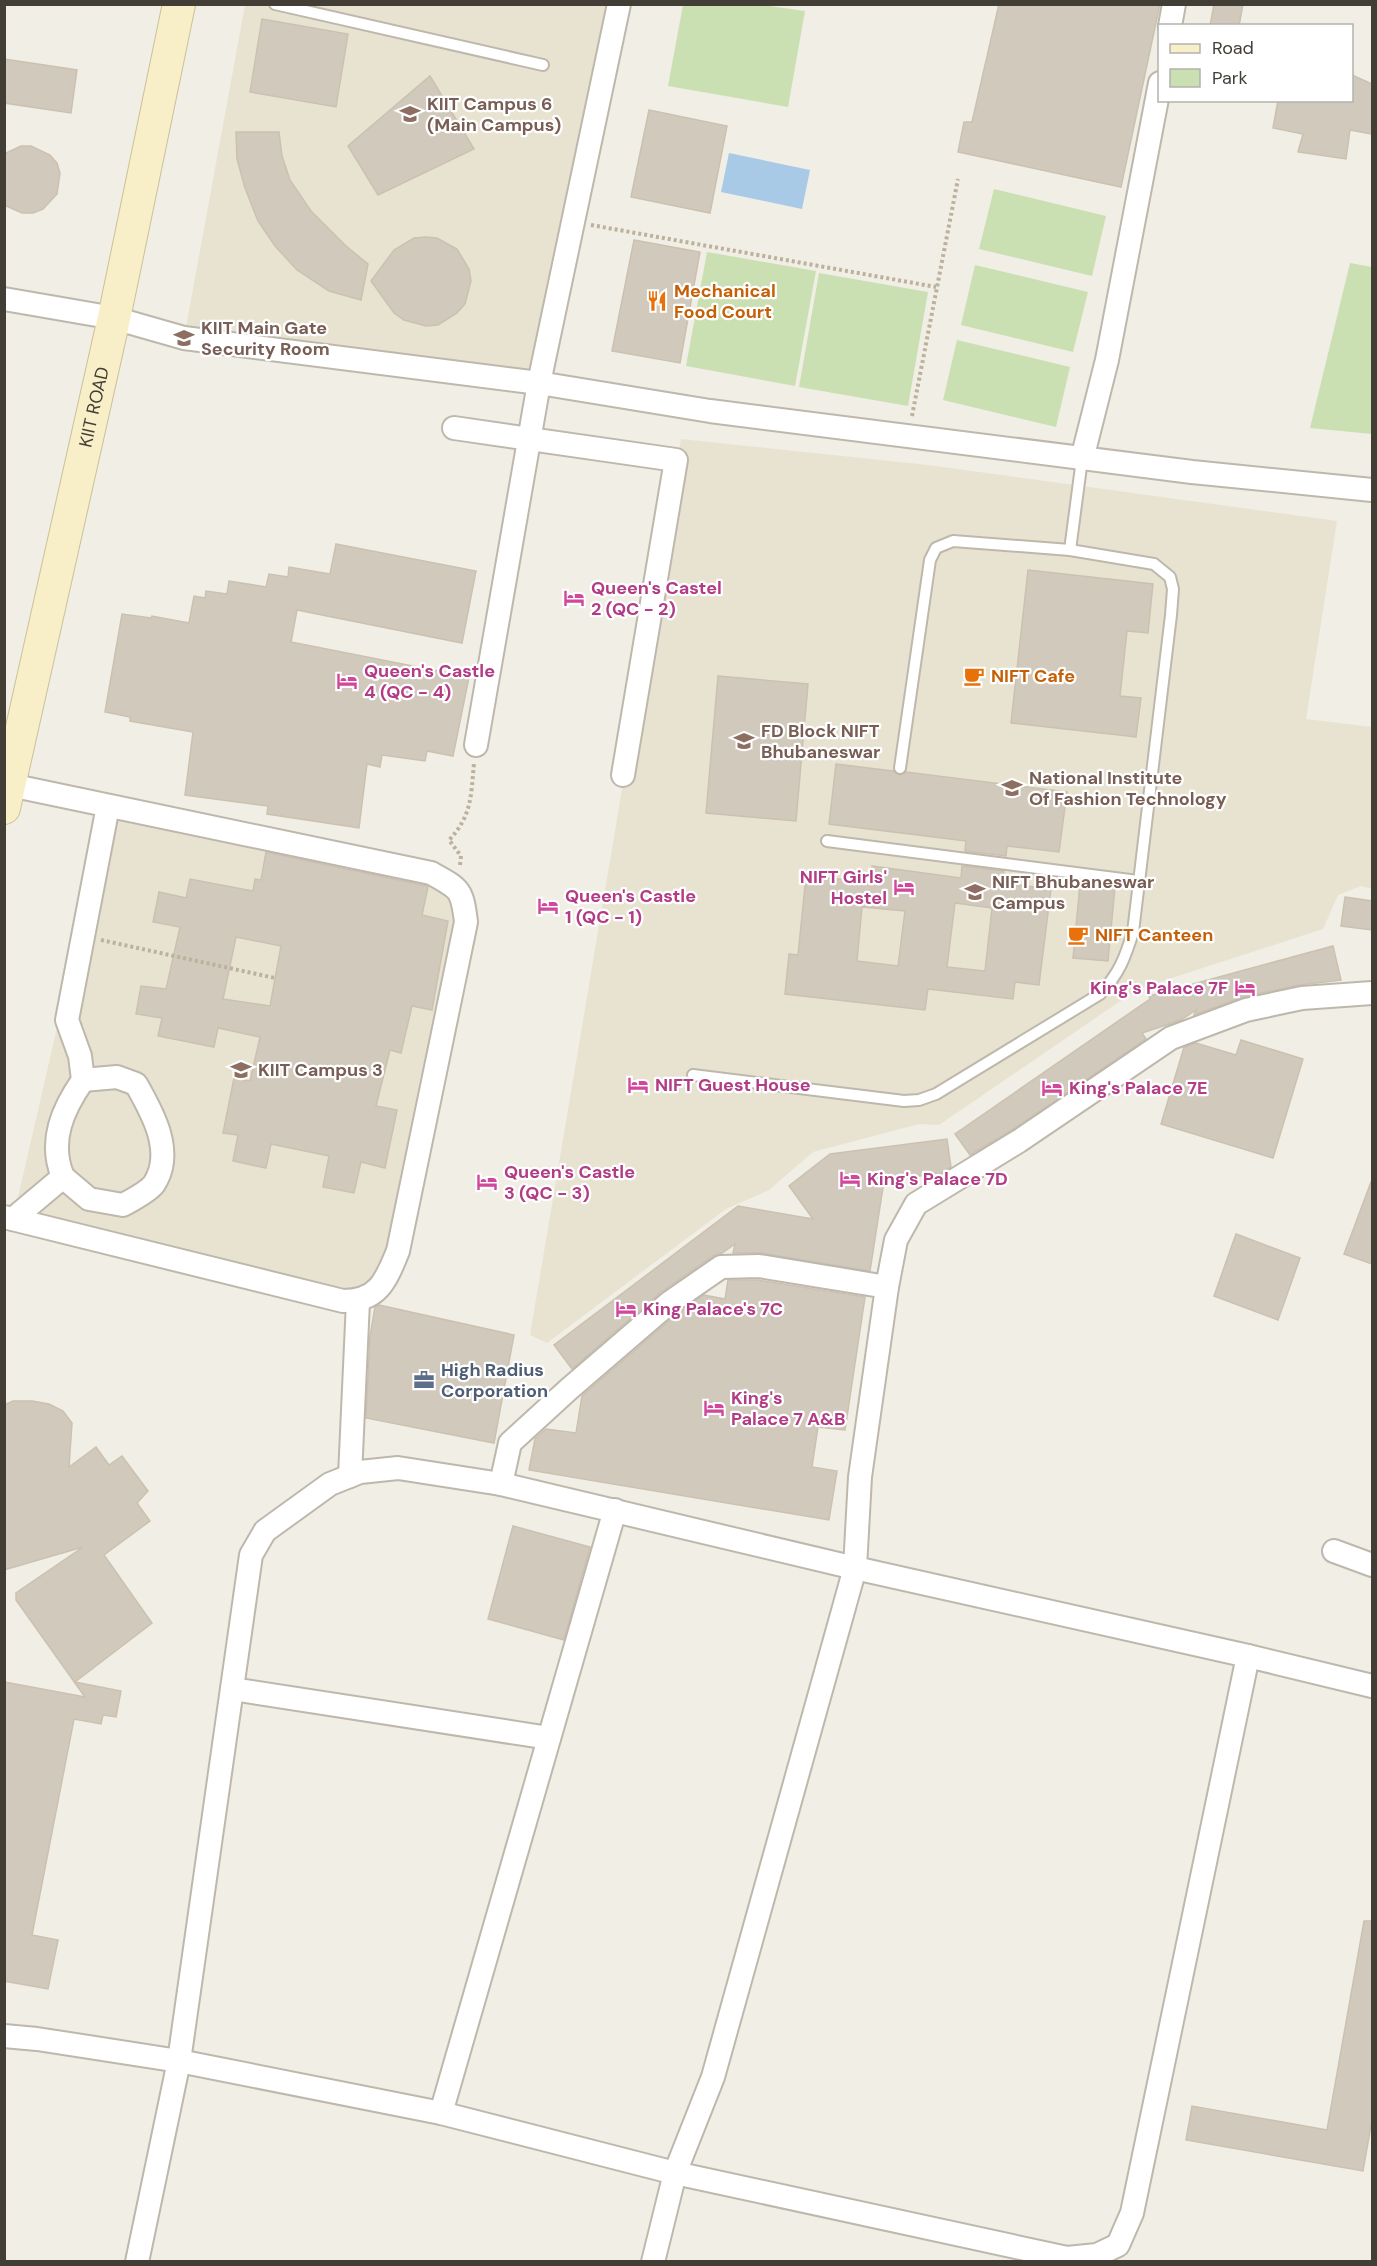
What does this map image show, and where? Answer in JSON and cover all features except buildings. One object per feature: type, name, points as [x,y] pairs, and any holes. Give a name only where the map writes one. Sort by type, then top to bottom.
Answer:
[{"type":"main road","name":"KIIT ROAD","points":[[7,797],[114,318],[179,4]]},
{"type":"street","points":[[476,745],[539,383],[619,4]]},
{"type":"street","points":[[1170,24],[1174,4]]},
{"type":"street","points":[[1082,459],[1107,360],[1158,93]]},
{"type":"street","points":[[4,299],[114,318],[184,338],[539,383],[710,411],[1082,459],[1372,490]]},
{"type":"street","points":[[454,428],[676,460],[623,775]]},
{"type":"street","points":[[7,797],[108,806],[431,873],[456,887],[463,898],[466,922],[398,1251],[387,1279],[374,1293],[358,1301],[343,1301],[9,1218]]},
{"type":"street","points":[[83,1080],[117,1077],[136,1084],[156,1118],[163,1157],[154,1185],[123,1205],[89,1199],[63,1177],[58,1165],[59,1124],[67,1104],[83,1080],[80,1056],[67,1020],[108,806]]},
{"type":"street","points":[[653,2262],[675,2173],[713,2077],[855,1568],[860,1477],[887,1287],[896,1240],[916,1204],[1018,1141],[1171,1038],[1246,1010],[1302,998],[1372,993]]},
{"type":"street","points":[[9,1218],[63,1177]]},
{"type":"street","points":[[501,1484],[510,1443],[669,1303],[721,1267],[759,1266],[887,1287]]},
{"type":"street","points":[[350,1476],[358,1301]]},
{"type":"street","points":[[137,2262],[179,2061],[251,1555],[264,1531],[330,1484],[360,1472],[398,1468],[501,1484],[855,1568],[1372,1686]]},
{"type":"street","points":[[441,2113],[615,1510]]},
{"type":"street","points":[[1334,1551],[1372,1565]]},
{"type":"street","points":[[4,2036],[179,2061],[441,2113],[675,2173],[1067,2258],[1097,2255],[1118,2245],[1132,2213],[1248,1656]]},
{"type":"street","points":[[232,1689],[549,1738]]},
{"type":"lane","points":[[275,4],[543,65]]},
{"type":"lane","points":[[1070,550],[1082,459]]},
{"type":"lane","points":[[693,1075],[904,1101],[919,1100],[936,1094],[1100,994],[1108,986],[1115,978],[1125,958],[1133,932],[1173,589],[1170,577],[1154,564],[1070,550],[953,541],[936,548],[930,560],[900,768]]},
{"type":"lane","points":[[827,841],[1138,882]]},
{"type":"path","points":[[908,436],[958,179]]},
{"type":"path","points":[[573,223],[936,286]]},
{"type":"path","points":[[456,887],[461,856],[449,840],[459,829],[470,809],[476,745]]},
{"type":"path","points":[[83,938],[115,942],[275,978]]},
{"type":"shaded area","name":"KIIT Campus 6 (Main Campus)","points":[[245,5],[619,5],[539,383],[184,338]]},
{"type":"shaded area","name":"NIFT Bhubaneswar Campus","points":[[681,439],[928,465],[1337,521],[1306,719],[1372,727],[1372,889],[1361,886],[1338,895],[1323,929],[1138,989],[939,1125],[919,1124],[813,1152],[769,1190],[726,1209],[547,1343],[530,1335]]},
{"type":"shaded area","name":"KIIT Campus 3","points":[[108,806],[431,873],[463,898],[398,1251],[358,1301],[13,1219]]},
{"type":"green space","points":[[683,5],[762,5],[805,11],[788,107],[668,86]]},
{"type":"green space","points":[[994,189],[1106,216],[1092,276],[979,249]]},
{"type":"green space","points":[[707,252],[816,271],[795,386],[686,366]]},
{"type":"green space","points":[[1350,263],[1372,267],[1372,434],[1310,428]]},
{"type":"green space","points":[[975,265],[1088,292],[1073,352],[961,325]]},
{"type":"green space","points":[[819,273],[928,292],[908,406],[799,387]]},
{"type":"green space","points":[[957,340],[1070,367],[1056,427],[943,400]]},
{"type":"water","points":[[729,153],[810,170],[802,209],[721,192]]},
{"type":"place","name":"KIIT Campus 6 (Main Campus)","points":[[410,114]]},
{"type":"place","name":"Mechanical Food Court","points":[[657,301]]},
{"type":"place","name":"KIIT Main Gate Security Room","points":[[184,338]]},
{"type":"place","name":"Queen's Castel 2 (QC - 2)","points":[[574,598]]},
{"type":"place","name":"NIFT Cafe","points":[[974,676]]},
{"type":"place","name":"Queen's Castle 4 (QC - 4)","points":[[347,681]]},
{"type":"place","name":"FD Block NIFT Bhubaneswar","points":[[744,741]]},
{"type":"place","name":"National Institute Of Fashion Technology","points":[[1012,788]]},
{"type":"place","name":"NIFT Girls' Hostel","points":[[904,887]]},
{"type":"place","name":"NIFT Bhubaneswar Campus","points":[[975,892]]},
{"type":"place","name":"Queen's Castle 1 (QC - 1)","points":[[548,906]]},
{"type":"place","name":"NIFT Canteen","points":[[1078,935]]},
{"type":"place","name":"King's Palace 7F","points":[[1245,988]]},
{"type":"place","name":"KIIT Campus 3","points":[[241,1070]]},
{"type":"place","name":"NIFT Guest House","points":[[638,1085]]},
{"type":"place","name":"King's Palace 7E","points":[[1052,1088]]},
{"type":"place","name":"King's Palace 7D","points":[[850,1179]]},
{"type":"place","name":"Queen's Castle 3 (QC - 3)","points":[[487,1182]]},
{"type":"place","name":"King Palace's 7C","points":[[626,1309]]},
{"type":"place","name":"High Radius Corporation","points":[[424,1380]]},
{"type":"place","name":"King's Palace 7 A&B","points":[[714,1408]]}]
